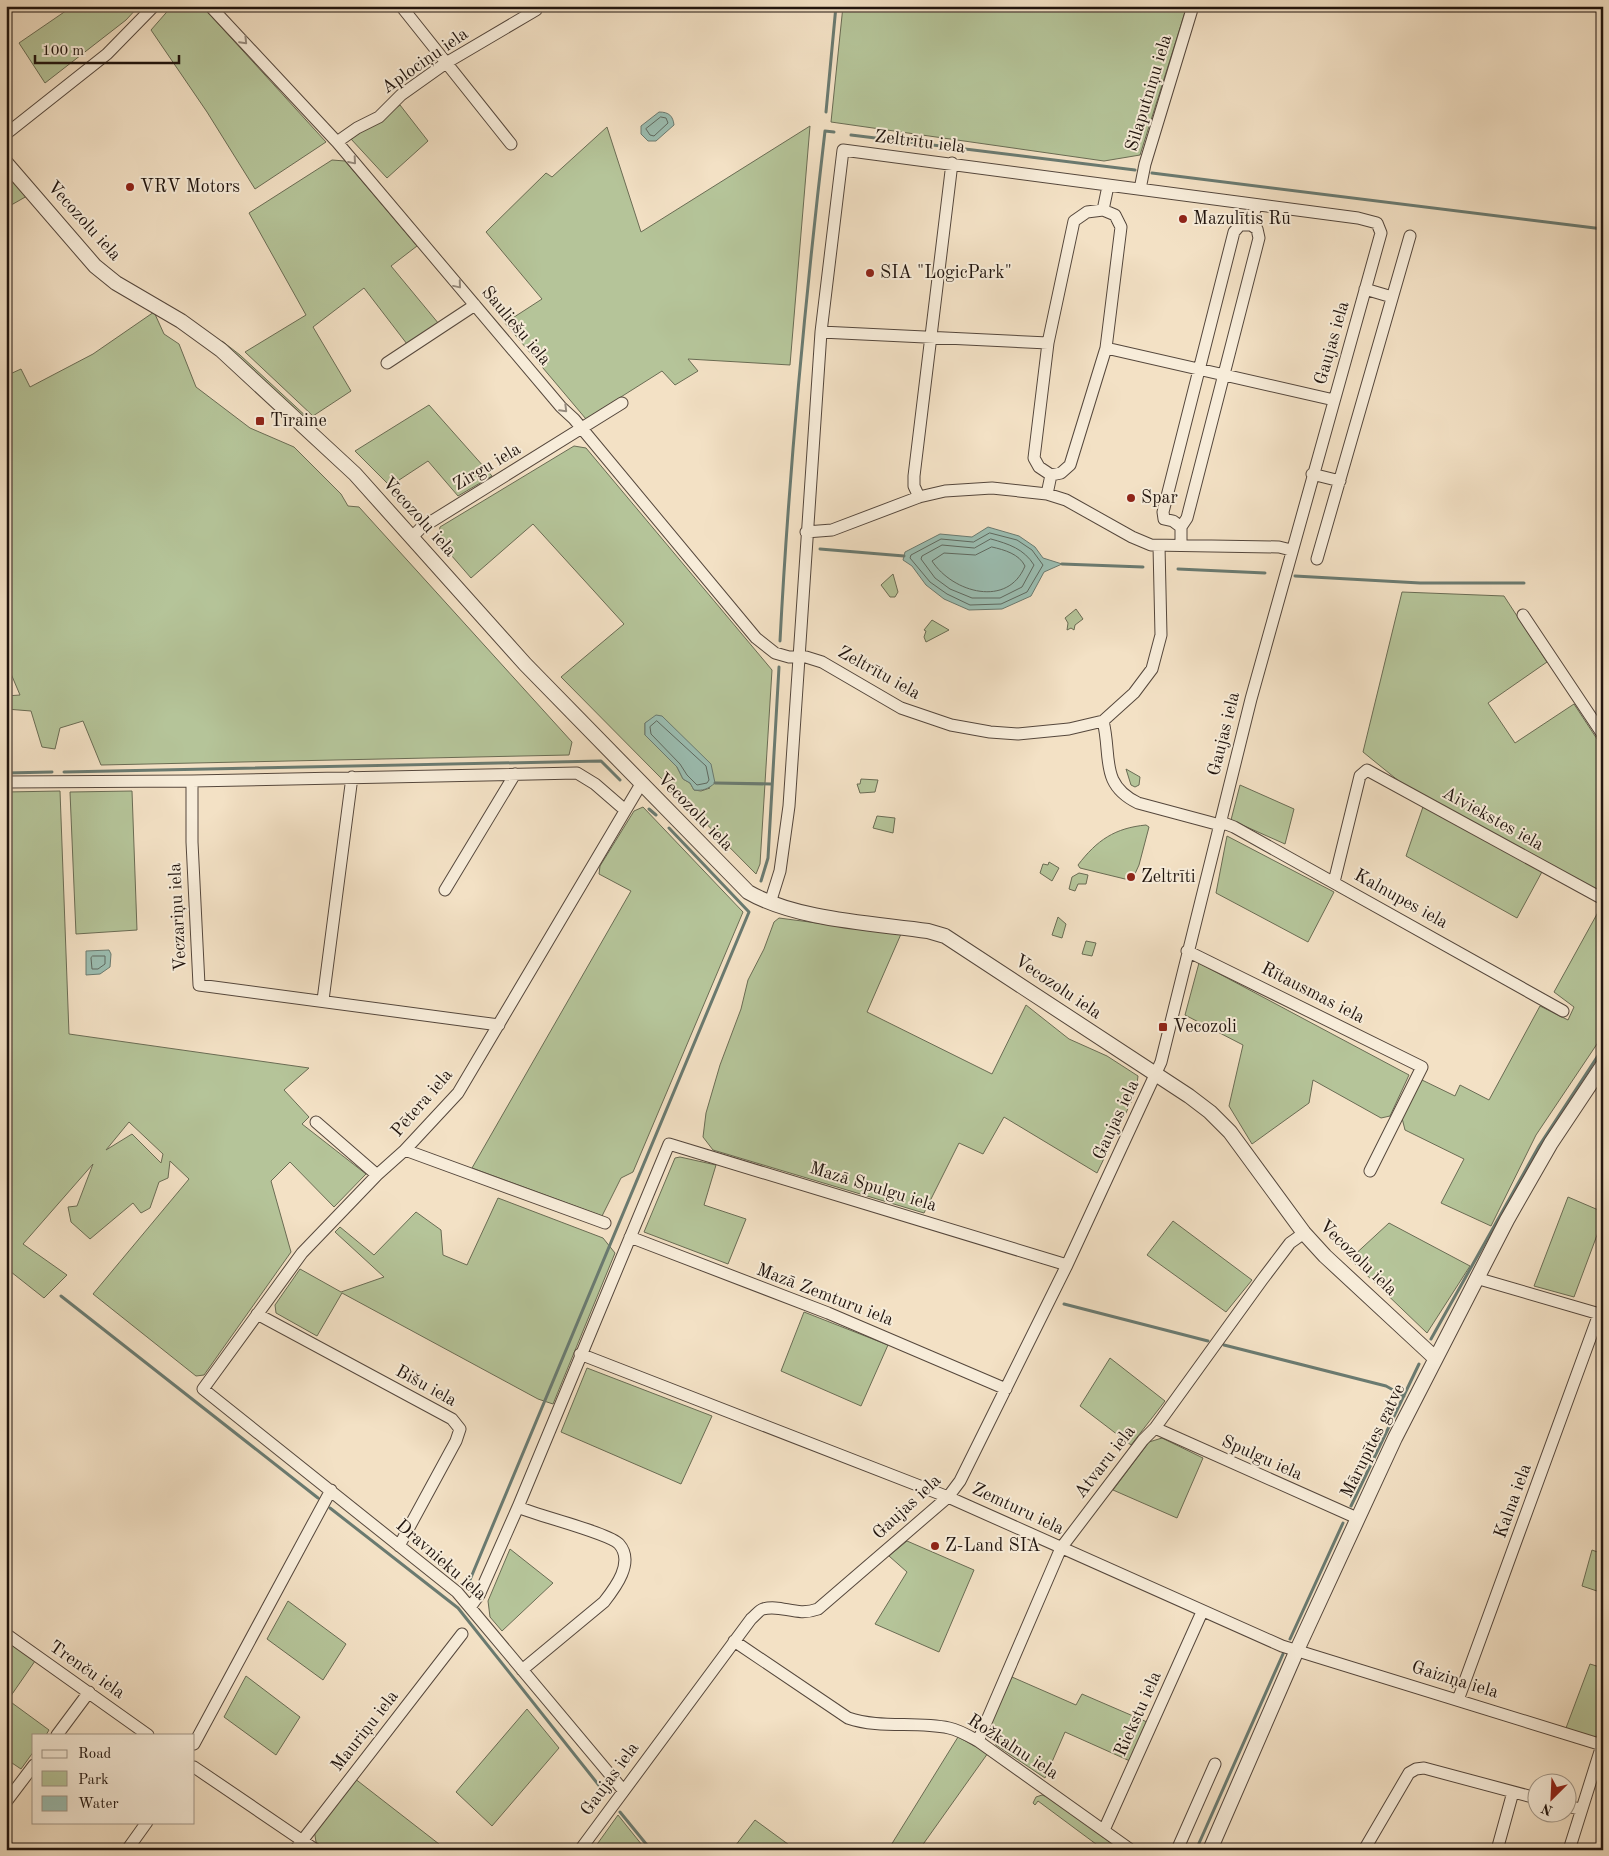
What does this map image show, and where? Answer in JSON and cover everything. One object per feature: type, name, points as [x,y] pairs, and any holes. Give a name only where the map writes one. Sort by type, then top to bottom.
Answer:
[{"type":"street","points":[[6,134],[107,54],[154,6]]},
{"type":"street","name":"Sauliešu iela","points":[[210,6],[337,142],[582,429],[756,638],[775,653],[799,657]]},
{"type":"street","points":[[400,6],[511,144]]},
{"type":"street","name":"Silaputniņu iela","points":[[1140,190],[1145,164],[1193,6]]},
{"type":"street","name":"Aplociņu iela","points":[[337,142],[357,128],[379,117],[401,95],[446,63],[536,10]]},
{"type":"street","name":"Zeltrītu iela","points":[[770,903],[780,871],[786,842],[821,332],[843,150],[952,163],[1373,221]]},
{"type":"street","name":"Vecozolu iela","points":[[6,163],[95,266],[116,283],[181,321],[221,350],[349,468],[525,664],[748,892],[770,903],[809,913],[928,931],[945,936],[1157,1074],[1210,1112],[1230,1132],[1304,1233],[1325,1256],[1436,1358]]},
{"type":"street","points":[[919,497],[914,486],[914,476],[952,163]]},
{"type":"street","points":[[1103,210],[1108,186]]},
{"type":"street","points":[[1251,225],[1256,205]]},
{"type":"street","points":[[1103,210],[1115,215],[1121,226],[1106,348],[1070,465],[1061,473],[1051,475],[1039,467],[1034,458],[1048,343],[1074,221],[1087,212],[1103,210]]},
{"type":"street","name":"Gaujas iela","points":[[580,1850],[751,1619],[762,1609],[775,1608],[806,1614],[818,1609],[948,1497],[960,1481],[1067,1264],[1157,1074],[1244,724],[1312,474],[1381,233],[1377,224],[1373,221]]},
{"type":"street","points":[[1181,528],[1173,521],[1164,519],[1162,512],[1234,232],[1240,225],[1251,225],[1256,229],[1259,238],[1187,518],[1181,528],[1181,545]]},
{"type":"street","points":[[1317,559],[1410,236]]},
{"type":"street","points":[[1365,289],[1392,296]]},
{"type":"street","points":[[387,363],[475,305]]},
{"type":"street","points":[[821,332],[1048,343]]},
{"type":"street","points":[[1106,348],[1334,400]]},
{"type":"street","name":"Zirgu iela","points":[[412,537],[421,528],[622,404]]},
{"type":"street","points":[[1312,474],[1340,481]]},
{"type":"street","points":[[1047,494],[1051,475]]},
{"type":"street","points":[[806,532],[832,530],[919,497],[945,491],[992,488],[1047,494],[1066,500],[1151,546],[1279,547],[1291,550]]},
{"type":"street","name":"Zeltrītu iela","points":[[799,657],[822,662],[901,708],[969,729],[1027,733],[1069,728],[1103,721],[1118,709],[1144,681],[1152,669],[1158,652],[1162,617],[1159,546]]},
{"type":"street","points":[[1523,615],[1603,735]]},
{"type":"street","name":"Kalnupes iela","points":[[1103,721],[1110,774],[1115,786],[1125,797],[1138,803],[1234,827],[1563,1011]]},
{"type":"street","name":"Aiviekstes iela","points":[[1334,882],[1360,776],[1367,770],[1603,899]]},
{"type":"street","points":[[6,782],[192,782],[577,773],[596,784],[625,810]]},
{"type":"street","points":[[445,890],[515,774]]},
{"type":"street","points":[[323,1000],[352,777]]},
{"type":"street","name":"Veczariņu iela","points":[[192,782],[192,842],[199,985],[323,1000],[498,1025]]},
{"type":"street","name":"Pētera iela","points":[[203,1389],[302,1253],[377,1175],[405,1150],[458,1093],[641,784]]},
{"type":"street","name":"Rītausmas iela","points":[[1187,951],[1422,1067],[1370,1172]]},
{"type":"street","name":"Mārupītes gatve","points":[[1210,1850],[1356,1518],[1476,1278],[1538,1165],[1603,1066]]},
{"type":"street","points":[[316,1122],[377,1175]]},
{"type":"street","name":"Mazā Spulgu iela","points":[[630,1238],[669,1144],[1067,1264]]},
{"type":"street","points":[[405,1150],[605,1224]]},
{"type":"street","name":"Atvaru iela","points":[[978,1741],[1061,1548],[1143,1440],[1155,1428],[1290,1243],[1304,1233]]},
{"type":"street","points":[[471,1606],[479,1595],[518,1507],[580,1354],[630,1238]]},
{"type":"street","name":"Mazā Zemturu iela","points":[[630,1238],[828,1313],[1006,1389]]},
{"type":"street","points":[[1476,1278],[1601,1314]]},
{"type":"street","name":"Bišu iela","points":[[257,1314],[452,1419],[460,1429],[456,1441],[399,1546]]},
{"type":"street","name":"Kalna iela","points":[[1458,1700],[1601,1314]]},
{"type":"street","name":"Zemturu iela","points":[[580,1354],[948,1497],[1202,1612],[1297,1650]]},
{"type":"street","name":"Dravnieku iela","points":[[203,1389],[331,1490],[471,1606],[623,1790]]},
{"type":"street","name":"Spulgu iela","points":[[1155,1428],[1356,1518]]},
{"type":"street","points":[[195,1742],[331,1490]]},
{"type":"street","points":[[518,1507],[603,1536],[618,1543],[626,1559],[624,1568],[611,1594],[604,1602],[522,1670]]},
{"type":"street","name":"Riekstu iela","points":[[1104,1830],[1202,1612]]},
{"type":"street","name":"Trenču iela","points":[[6,1634],[147,1734]]},
{"type":"street","name":"Mauriņu iela","points":[[295,1850],[462,1634]]},
{"type":"street","name":"Rožkalnu iela","points":[[734,1641],[848,1718],[863,1723],[933,1726],[951,1729],[978,1741],[1131,1850]]},
{"type":"street","name":"Gaiziņa iela","points":[[1297,1650],[1602,1744]]},
{"type":"street","points":[[58,1734],[89,1692]]},
{"type":"street","points":[[1569,1850],[1580,1809],[1602,1744]]},
{"type":"street","points":[[1177,1850],[1215,1764]]},
{"type":"street","points":[[195,1768],[316,1850]]},
{"type":"street","points":[[1364,1850],[1409,1773],[1416,1769],[1424,1768],[1526,1795]]},
{"type":"street","points":[[6,1802],[32,1769]]},
{"type":"street","points":[[1498,1850],[1513,1792]]},
{"type":"street","points":[[1576,1808],[1580,1809]]},
{"type":"street","points":[[127,1850],[146,1824]]},
{"type":"green space","points":[[73,6],[139,6],[126,20],[45,83],[19,43]]},
{"type":"green space","points":[[172,6],[202,6],[326,142],[255,189],[207,112],[151,30]]},
{"type":"green space","points":[[843,6],[1187,6],[1140,155],[1104,161],[831,122]]},
{"type":"green space","points":[[400,105],[428,141],[387,178],[351,139]]},
{"type":"green space","points":[[810,126],[790,365],[688,359],[698,371],[675,385],[662,371],[586,419],[505,323],[542,299],[486,232],[546,173],[552,177],[607,127],[641,232]]},
{"type":"green space","points":[[332,160],[345,161],[417,246],[391,266],[439,324],[407,344],[364,288],[313,327],[351,391],[313,416],[245,352],[306,315],[249,213]]},
{"type":"green space","points":[[6,172],[27,196],[6,208]]},
{"type":"green space","points":[[154,312],[164,334],[179,344],[196,387],[250,428],[294,447],[341,494],[348,506],[359,507],[572,742],[569,755],[101,765],[83,721],[60,728],[55,749],[42,747],[31,711],[6,709],[6,696],[20,695],[6,662],[6,367],[10,374],[21,369],[30,387],[93,354]]},
{"type":"green space","points":[[222,341],[240,355],[309,419],[305,419],[222,344]]},
{"type":"green space","points":[[429,405],[492,476],[458,496],[428,461],[390,486],[355,451]]},
{"type":"green space","points":[[574,446],[586,448],[772,670],[760,864],[756,874],[561,677],[624,624],[533,524],[471,578],[438,540],[440,527]],"holes":[[[651,720],[710,788],[701,791],[694,790],[690,783],[683,779],[677,767],[645,735],[645,723]]]},
{"type":"green space","points":[[893,574],[898,592],[895,597],[890,597],[881,585]]},
{"type":"green space","points":[[1402,592],[1504,596],[1547,662],[1488,703],[1515,743],[1574,704],[1603,748],[1603,894],[1400,782],[1363,752]]},
{"type":"green space","points":[[1076,609],[1083,619],[1075,625],[1074,630],[1071,628],[1067,630],[1068,623],[1065,618]]},
{"type":"green space","points":[[932,620],[949,630],[926,642],[924,637],[926,631],[924,630]]},
{"type":"green space","points":[[1126,769],[1140,777],[1139,785],[1135,787],[1131,785]]},
{"type":"green space","points":[[861,779],[878,780],[875,792],[860,793],[857,784],[860,784]]},
{"type":"green space","points":[[1240,785],[1294,809],[1285,844],[1231,820]]},
{"type":"green space","points":[[60,791],[69,1034],[309,1068],[284,1090],[309,1117],[302,1124],[366,1174],[334,1207],[290,1162],[271,1181],[291,1252],[204,1375],[196,1376],[93,1294],[189,1179],[170,1161],[168,1178],[159,1182],[150,1208],[141,1213],[133,1203],[90,1239],[71,1222],[68,1207],[77,1206],[93,1164],[23,1244],[67,1275],[44,1298],[6,1268],[6,792]],"holes":[[[129,1122],[163,1154],[161,1163],[132,1134],[106,1150]]]},
{"type":"green space","points":[[132,791],[137,930],[76,934],[70,792]]},
{"type":"green space","points":[[1424,804],[1543,870],[1517,918],[1406,856]]},
{"type":"green space","points":[[643,807],[743,912],[633,1172],[621,1178],[602,1216],[472,1168],[631,891],[599,874],[600,866],[634,811]]},
{"type":"green space","points":[[877,816],[895,818],[893,833],[873,828]]},
{"type":"green space","points":[[1146,825],[1149,827],[1139,865],[1134,876],[1125,879],[1080,868],[1078,865],[1100,842],[1116,832]]},
{"type":"green space","points":[[1227,836],[1334,892],[1308,942],[1216,893]]},
{"type":"green space","points":[[1049,862],[1059,868],[1052,881],[1040,873],[1043,864],[1048,865]]},
{"type":"green space","points":[[1079,873],[1088,875],[1086,884],[1078,884],[1075,891],[1069,889],[1072,877]]},
{"type":"green space","points":[[1602,905],[1603,1035],[1536,1135],[1491,1226],[1441,1203],[1464,1159],[1405,1130],[1402,1118],[1422,1080],[1455,1096],[1460,1085],[1489,1100],[1540,1006],[1568,1020],[1574,1007],[1554,992]]},
{"type":"green space","points":[[1058,917],[1066,924],[1062,938],[1052,935]]},
{"type":"green space","points":[[779,918],[901,934],[867,1012],[992,1074],[1026,1005],[1069,1039],[1107,1056],[1138,1076],[1136,1092],[1097,1173],[1004,1117],[983,1154],[959,1143],[924,1213],[713,1150],[703,1137],[706,1113],[720,1065],[741,1009],[748,980],[764,949],[774,922]]},
{"type":"green space","points":[[1086,941],[1096,943],[1092,956],[1082,954]]},
{"type":"green space","points":[[1199,963],[1409,1075],[1390,1116],[1381,1118],[1313,1080],[1309,1103],[1252,1144],[1229,1106],[1243,1045],[1185,1015]]},
{"type":"green space","points":[[680,1157],[716,1165],[704,1205],[746,1219],[728,1264],[644,1232],[675,1158]]},
{"type":"green space","points":[[1568,1197],[1603,1212],[1603,1219],[1574,1297],[1534,1286]]},
{"type":"green space","points":[[498,1198],[603,1238],[615,1253],[553,1404],[538,1399],[342,1293],[317,1336],[276,1313],[275,1305],[300,1269],[341,1292],[384,1277],[335,1232],[340,1227],[374,1255],[416,1212],[441,1230],[443,1255],[467,1265]]},
{"type":"green space","points":[[1173,1221],[1252,1280],[1226,1312],[1147,1255]]},
{"type":"green space","points":[[1389,1223],[1470,1266],[1427,1333],[1350,1259]]},
{"type":"green space","points":[[804,1312],[888,1345],[861,1406],[781,1371]]},
{"type":"green space","points":[[1110,1358],[1165,1401],[1131,1445],[1080,1406]]},
{"type":"green space","points":[[587,1368],[712,1416],[681,1484],[561,1432]]},
{"type":"green space","points":[[1162,1438],[1203,1458],[1177,1518],[1113,1490],[1149,1442]]},
{"type":"green space","points":[[907,1541],[974,1570],[939,1652],[875,1624],[907,1572],[889,1556]]},
{"type":"green space","points":[[510,1549],[553,1583],[502,1631],[490,1617],[488,1601]]},
{"type":"green space","points":[[1592,1550],[1603,1554],[1603,1593],[1582,1586]]},
{"type":"green space","points":[[288,1601],[346,1644],[323,1680],[267,1639]]},
{"type":"green space","points":[[6,1641],[35,1661],[8,1700],[49,1730],[47,1734],[32,1734],[32,1754],[21,1769],[6,1759]]},
{"type":"green space","points":[[1590,1664],[1603,1668],[1603,1719],[1596,1738],[1566,1728]]},
{"type":"green space","points":[[246,1676],[300,1717],[276,1755],[224,1717]]},
{"type":"green space","points":[[1012,1677],[1076,1705],[1082,1694],[1147,1722],[1130,1761],[1065,1732],[1045,1778],[996,1745],[989,1724]]},
{"type":"green space","points":[[527,1709],[559,1748],[492,1826],[456,1792]]},
{"type":"green space","points":[[958,1737],[988,1753],[919,1850],[888,1850]]},
{"type":"green space","points":[[354,1778],[439,1844],[439,1850],[327,1850],[316,1842],[314,1829]]},
{"type":"green space","points":[[1042,1795],[1050,1798],[1111,1843],[1109,1850],[1104,1850],[1038,1801],[1035,1805],[1033,1803],[1036,1797]]},
{"type":"green space","points":[[618,1815],[646,1850],[593,1850]]},
{"type":"green space","points":[[755,1820],[796,1850],[732,1850]]},
{"type":"water","points":[[659,112],[670,115],[674,125],[656,141],[648,141],[641,134],[641,126]]},
{"type":"water","points":[[988,527],[1019,536],[1035,547],[1043,558],[1062,564],[1044,572],[1031,596],[1002,609],[969,610],[944,599],[926,585],[912,566],[903,560],[905,552],[940,534],[972,537]]},
{"type":"water","points":[[656,715],[662,716],[711,764],[715,783],[705,789],[694,790],[690,783],[683,779],[677,767],[645,735],[645,723]]},
{"type":"water","points":[[109,950],[111,954],[110,967],[100,974],[86,975],[86,951]]},
{"type":"waterway","points":[[826,112],[836,6]]},
{"type":"waterway","points":[[780,641],[798,386],[811,258],[825,131],[834,132]]},
{"type":"waterway","points":[[851,135],[1135,170]]},
{"type":"waterway","points":[[1152,173],[1603,229]]},
{"type":"waterway","points":[[820,549],[904,556]]},
{"type":"waterway","points":[[1062,564],[1143,567]]},
{"type":"waterway","points":[[1178,569],[1265,573]]},
{"type":"waterway","points":[[1295,576],[1420,583],[1524,583]]},
{"type":"waterway","points":[[761,881],[768,858],[779,667]]},
{"type":"waterway","points":[[64,772],[601,761],[620,780]]},
{"type":"waterway","points":[[6,773],[52,772]]},
{"type":"waterway","points":[[715,783],[771,784]]},
{"type":"waterway","points":[[649,809],[656,815]]},
{"type":"waterway","points":[[467,1587],[749,912],[669,828]]},
{"type":"waterway","points":[[1431,1339],[1539,1146],[1603,1048]]},
{"type":"waterway","points":[[61,1296],[318,1498]]},
{"type":"waterway","points":[[1064,1304],[1208,1341]]},
{"type":"waterway","points":[[1224,1345],[1386,1386],[1404,1396]]},
{"type":"waterway","points":[[1351,1506],[1419,1364]]},
{"type":"waterway","points":[[330,1508],[458,1608],[605,1793]]},
{"type":"waterway","points":[[1290,1639],[1343,1523]]},
{"type":"waterway","points":[[1196,1850],[1283,1654]]},
{"type":"waterway","points":[[620,1812],[651,1850]]},
{"type":"place","name":"VRV Motors","points":[[130,187]]},
{"type":"place","name":"Mazulītis Rū","points":[[1183,219]]},
{"type":"place","name":"SIA \"LogicPark\"","points":[[870,273]]},
{"type":"place","name":"Tīraine","points":[[260,421]]},
{"type":"place","name":"Spar","points":[[1131,498]]},
{"type":"place","name":"Zeltrīti","points":[[1131,877]]},
{"type":"place","name":"Vecozoli","points":[[1163,1027]]},
{"type":"place","name":"Z-Land SIA","points":[[935,1546]]}]
